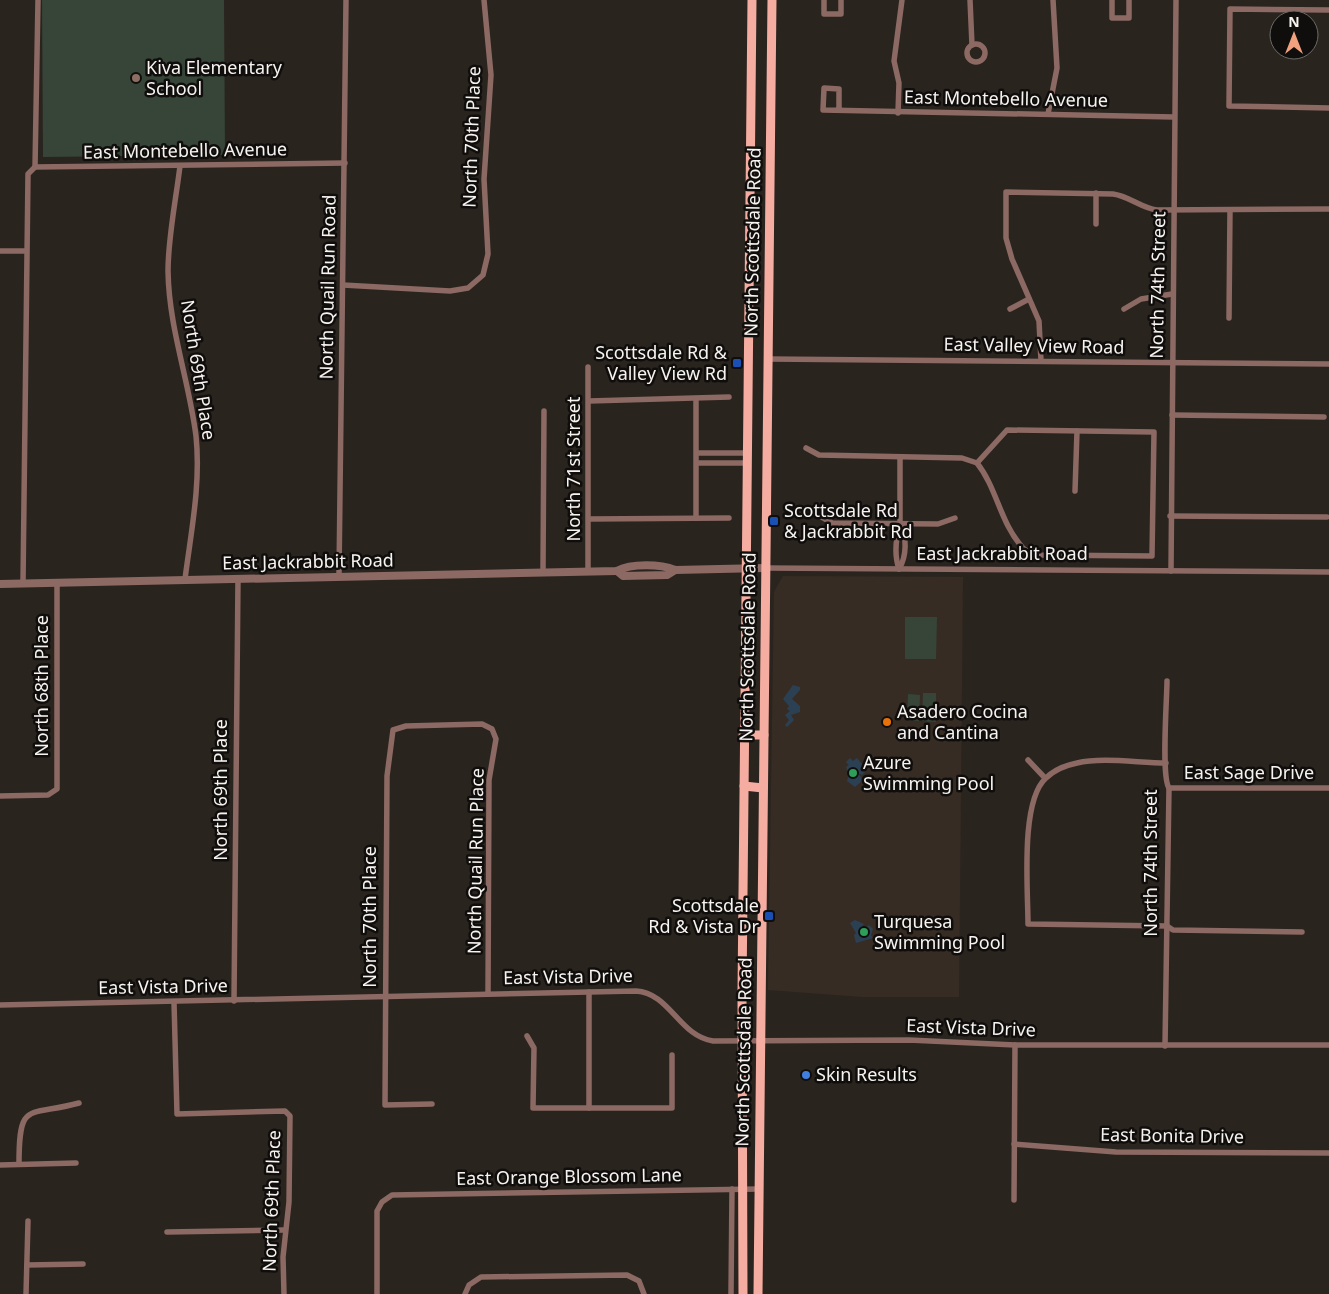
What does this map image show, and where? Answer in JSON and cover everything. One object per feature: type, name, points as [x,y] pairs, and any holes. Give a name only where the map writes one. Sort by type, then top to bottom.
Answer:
[{"type":"main road","name":"North Scottsdale Road","points":[[743,1294],[744,735],[752,0]]},
{"type":"main road","name":"North Scottsdale Road","points":[[758,1294],[772,0]]},
{"type":"main road","points":[[744,735],[764,735]]},
{"type":"main road","points":[[744,786],[763,788]]},
{"type":"street","points":[[24,583],[26,251],[28,174],[35,168],[38,0]]},
{"type":"street","name":"North Quail Run Road","points":[[339,575],[346,0]]},
{"type":"street","name":"North 70th Place","points":[[343,285],[450,291],[468,288],[483,275],[488,254],[484,179],[491,75],[484,0]]},
{"type":"street","points":[[824,0],[824,14],[841,14],[842,0]]},
{"type":"street","points":[[898,113],[899,83],[894,61],[902,0]]},
{"type":"street","points":[[970,0],[972,45]]},
{"type":"street","points":[[1048,114],[1057,68],[1053,0]]},
{"type":"street","points":[[1112,0],[1112,18],[1129,18],[1129,0]]},
{"type":"street","name":"North 74th Street","points":[[1171,571],[1176,0]]},
{"type":"street","points":[[1329,10],[1269,6],[1230,8],[1229,106],[1329,108]]},
{"type":"street","name":"East Montebello Avenue","points":[[839,110],[839,89],[824,88],[823,110],[898,113],[1174,117]]},
{"type":"street","name":"East Montebello Avenue","points":[[35,168],[345,163]]},
{"type":"street","name":"North 69th Place","points":[[180,166],[168,270],[174,332],[189,393],[196,437],[198,479],[185,579]]},
{"type":"street","points":[[1041,361],[1039,321],[1012,259],[1006,238],[1006,192],[1120,195],[1148,209],[1329,209]]},
{"type":"street","points":[[1096,194],[1096,224]]},
{"type":"street","points":[[1228,318],[1230,210]]},
{"type":"street","points":[[0,251],[26,251]]},
{"type":"street","points":[[1124,309],[1141,299],[1172,294]]},
{"type":"street","points":[[1010,309],[1029,299]]},
{"type":"street","name":"East Valley View Road","points":[[768,359],[1329,364]]},
{"type":"street","name":"North 71st Street","points":[[588,366],[588,572]]},
{"type":"street","points":[[589,402],[729,397]]},
{"type":"street","points":[[696,399],[696,517]]},
{"type":"street","points":[[543,572],[544,411]]},
{"type":"street","points":[[1172,415],[1324,417]]},
{"type":"street","points":[[806,448],[819,455],[962,458],[977,463],[985,473],[1005,520],[1024,549],[1040,555],[1152,556],[1154,432],[1007,430],[977,463]]},
{"type":"street","points":[[1075,491],[1077,431]]},
{"type":"street","points":[[697,453],[747,453]]},
{"type":"street","points":[[899,569],[904,561],[905,542],[905,533],[900,524],[900,457]]},
{"type":"street","points":[[696,463],[747,463]]},
{"type":"street","points":[[820,516],[832,523],[938,524],[955,518]]},
{"type":"street","points":[[1170,516],[1327,517]]},
{"type":"street","points":[[589,519],[729,518]]},
{"type":"street","name":"East Jackrabbit Road","points":[[0,584],[339,575],[617,571],[623,576],[667,575],[675,570],[765,568],[1329,572]]},
{"type":"street","name":"North 69th Place","points":[[234,1001],[238,578]]},
{"type":"street","name":"North 68th Place","points":[[0,796],[48,796],[58,789],[57,583]]},
{"type":"street","name":"North 74th Street","points":[[1165,1046],[1169,788],[1166,784],[1167,681]]},
{"type":"street","name":"North Quail Run Place","points":[[393,730],[406,726],[482,724],[492,729],[496,739],[489,780],[488,993]]},
{"type":"street","name":"North 70th Place","points":[[393,730],[386,776],[385,1105],[432,1104]]},
{"type":"street","points":[[1028,760],[1045,778],[1031,807],[1028,924],[1167,926],[1173,930],[1302,932]]},
{"type":"street","name":"East Sage Drive","points":[[1045,778],[1064,767],[1079,762],[1166,763]]},
{"type":"street","name":"East Sage Drive","points":[[1169,788],[1329,788]]},
{"type":"street","points":[[589,992],[590,1108]]},
{"type":"street","name":"East Vista Drive","points":[[0,1005],[234,1001],[488,993],[643,992],[655,997],[695,1036],[713,1041],[909,1040],[1015,1045],[1329,1045]]},
{"type":"street","name":"North 69th Place","points":[[174,1002],[177,1114],[285,1111],[290,1116],[289,1202],[284,1230],[284,1294]]},
{"type":"street","points":[[527,1036],[534,1048],[533,1108],[672,1108],[672,1055]]},
{"type":"street","points":[[1014,1200],[1015,1045]]},
{"type":"street","points":[[19,1164],[19,1132],[23,1121],[36,1111],[79,1103]]},
{"type":"street","name":"East Bonita Drive","points":[[1014,1144],[1116,1152],[1329,1153]]},
{"type":"street","points":[[0,1164],[76,1163]]},
{"type":"street","points":[[731,1294],[732,1189]]},
{"type":"street","name":"East Orange Blossom Lane","points":[[377,1294],[377,1211],[382,1202],[392,1195],[759,1189]]},
{"type":"street","points":[[26,1294],[28,1220]]},
{"type":"street","points":[[167,1232],[284,1230]]},
{"type":"street","points":[[27,1265],[83,1264]]},
{"type":"street","points":[[465,1294],[469,1285],[481,1277],[627,1274],[639,1281],[644,1294]]},
{"type":"shaded area","points":[[783,576],[963,577],[959,997],[862,997],[768,990],[774,592]]},
{"type":"green space","name":"Kiva Elementary School","points":[[42,0],[224,0],[225,155],[43,157]]},
{"type":"green space","points":[[905,617],[937,617],[936,659],[905,659]]},
{"type":"green space","points":[[923,693],[936,693],[936,722],[922,721]]},
{"type":"green space","points":[[908,694],[920,695],[919,721],[907,720]]},
{"type":"water","points":[[793,685],[800,687],[800,690],[792,699],[800,706],[800,712],[791,715],[794,720],[787,727],[785,725],[789,720],[785,715],[790,711],[787,709],[789,706],[783,699]]},
{"type":"water","name":"Azure Swimming Pool","points":[[850,758],[853,761],[857,758],[867,770],[862,775],[858,773],[863,780],[855,787],[847,781],[849,774],[846,767],[849,765],[846,762]]},
{"type":"water","name":"Turquesa Swimming Pool","points":[[855,920],[864,924],[862,926],[864,929],[869,925],[873,929],[871,935],[873,938],[856,943],[854,935],[856,933],[850,923]]},
{"type":"place","name":"Kiva Elementary School","points":[[136,78]]},
{"type":"place","name":"Scottsdale Rd & Valley View Rd","points":[[737,363]]},
{"type":"place","name":"Scottsdale Rd & Jackrabbit Rd","points":[[774,521]]},
{"type":"place","name":"Asadero Cocina and Cantina","points":[[887,722]]},
{"type":"place","name":"Azure Swimming Pool","points":[[853,773]]},
{"type":"place","name":"Scottsdale Rd & Vista Dr","points":[[769,916]]},
{"type":"place","name":"Turquesa Swimming Pool","points":[[864,932]]},
{"type":"place","name":"Skin Results","points":[[806,1075]]}]
